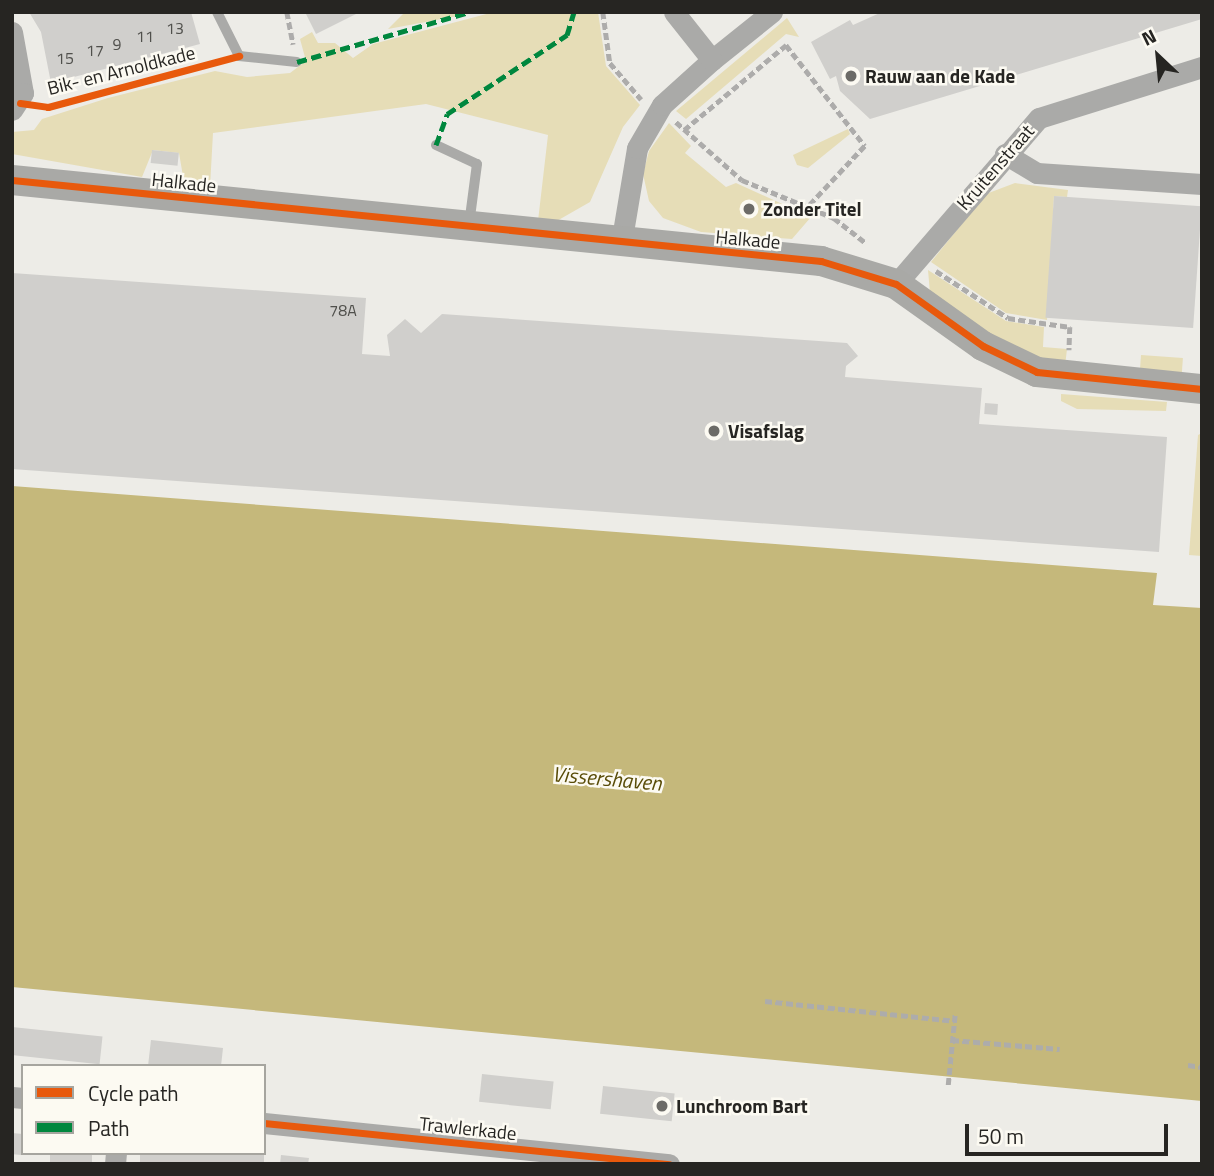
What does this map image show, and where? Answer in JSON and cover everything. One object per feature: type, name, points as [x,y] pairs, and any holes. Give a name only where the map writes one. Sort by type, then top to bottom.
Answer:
[{"type":"street","points":[[674,12],[712,60]]},
{"type":"street","points":[[621,244],[637,148],[662,105],[772,12]]},
{"type":"street","points":[[12,32],[16,106]]},
{"type":"street","name":"Kruitenstraat","points":[[896,284],[1005,154],[1039,118],[1202,67]]},
{"type":"street","points":[[1005,154],[1037,173],[1202,184]]},
{"type":"street","name":"Halkade","points":[[12,180],[468,229],[821,261],[896,284],[984,346],[1037,372],[1202,389]]},
{"type":"street","name":"Trawlerkade","points":[[266,1123],[568,1159],[669,1164]]},
{"type":"lane","points":[[217,12],[240,56],[297,62]]},
{"type":"lane","points":[[436,145],[477,164],[468,229]]},
{"type":"path","points":[[287,12],[297,62]]},
{"type":"path","points":[[603,12],[613,71],[640,98],[662,105],[684,130],[742,180],[841,222],[865,243],[915,261],[960,282],[1008,318],[1070,327]]},
{"type":"path","points":[[684,130],[786,45],[865,146],[807,208]]},
{"type":"path","points":[[765,1001],[955,1017],[948,1085]]},
{"type":"path","points":[[952,1040],[1060,1049]]},
{"type":"path","points":[[1188,1065],[1202,1067]]},
{"type":"shaded area","points":[[405,12],[479,12],[388,29]]},
{"type":"shaded area","points":[[494,12],[598,12],[606,66],[640,105],[623,127],[590,202],[555,222],[538,221],[548,135],[426,104],[213,133],[210,187],[184,182],[179,153],[153,150],[142,177],[12,154],[12,132],[34,130],[42,119],[108,98],[215,71],[247,77],[290,73],[306,61],[300,39],[312,32],[318,43],[335,43],[353,58],[373,44]]},
{"type":"shaded area","points":[[787,18],[799,37],[786,34],[686,119],[676,111]]},
{"type":"shaded area","points":[[669,123],[691,146],[685,153],[726,187],[736,183],[811,217],[792,239],[701,232],[663,218],[649,201],[643,174],[649,151]]},
{"type":"shaded area","points":[[848,129],[850,134],[808,168],[797,165],[793,155]]},
{"type":"shaded area","points":[[1015,183],[1068,190],[1067,197],[1054,196],[1047,320],[1006,313],[931,262],[986,194]]},
{"type":"shaded area","points":[[928,270],[1006,321],[1044,327],[1043,347],[1067,349],[1065,366],[1017,353],[930,293]]},
{"type":"shaded area","points":[[1141,355],[1183,358],[1182,374],[1140,371]]},
{"type":"shaded area","points":[[1061,394],[1167,402],[1166,411],[1077,409],[1061,401]]},
{"type":"shaded area","points":[[1202,433],[1202,556],[1189,555],[1198,435]]},
{"type":"water","name":"Vissershaven","points":[[12,486],[1157,573],[1153,605],[1202,608],[1202,1101],[12,987]]},
{"type":"building","points":[[29,12],[191,12],[200,44],[51,83],[41,32]]},
{"type":"building","points":[[305,12],[360,12],[316,34]]},
{"type":"building","points":[[882,12],[1202,12],[1202,19],[870,119],[840,91],[836,76],[830,79],[811,42],[850,20],[853,25]]},
{"type":"building","points":[[152,150],[179,153],[177,166],[151,163]]},
{"type":"building","points":[[1054,196],[1202,206],[1193,328],[1045,318]]},
{"type":"building","name":"Visafslag","points":[[12,273],[366,298],[362,354],[390,356],[387,335],[405,319],[421,333],[442,314],[847,343],[858,356],[846,366],[845,377],[982,388],[979,424],[1167,437],[1159,552],[12,469]]},
{"type":"building","points":[[985,403],[998,404],[997,415],[984,414]]},
{"type":"building","points":[[12,1027],[103,1037],[100,1064],[12,1055]]},
{"type":"building","points":[[151,1040],[223,1048],[221,1064],[148,1064]]},
{"type":"building","points":[[482,1074],[554,1082],[551,1109],[479,1102]]},
{"type":"building","points":[[603,1086],[675,1094],[672,1121],[600,1114]]},
{"type":"building","points":[[12,1133],[21,1134],[21,1155],[12,1154]]},
{"type":"building","points":[[50,1155],[92,1155],[92,1164],[50,1164]]},
{"type":"building","points":[[140,1155],[264,1155],[264,1164],[140,1164]]},
{"type":"building","points":[[281,1155],[309,1158],[308,1164],[280,1164]]},
{"type":"marked path","points":[[297,62],[469,12]]},
{"type":"marked path","points":[[436,145],[447,114],[567,35],[574,12]]},
{"type":"cycle path","name":"Bik- en Arnoldkade","points":[[20,103],[48,107],[239,56]]},
{"type":"cycle path","points":[[12,180],[821,261],[896,284],[983,346],[1037,372],[1202,389]]},
{"type":"cycle path","points":[[266,1123],[669,1164]]},
{"type":"place","name":"Rauw aan de Kade","points":[[851,76]]},
{"type":"place","name":"Zonder Titel","points":[[749,209]]},
{"type":"place","name":"Visafslag","points":[[714,431]]},
{"type":"place","name":"Lunchroom Bart","points":[[662,1106]]}]
